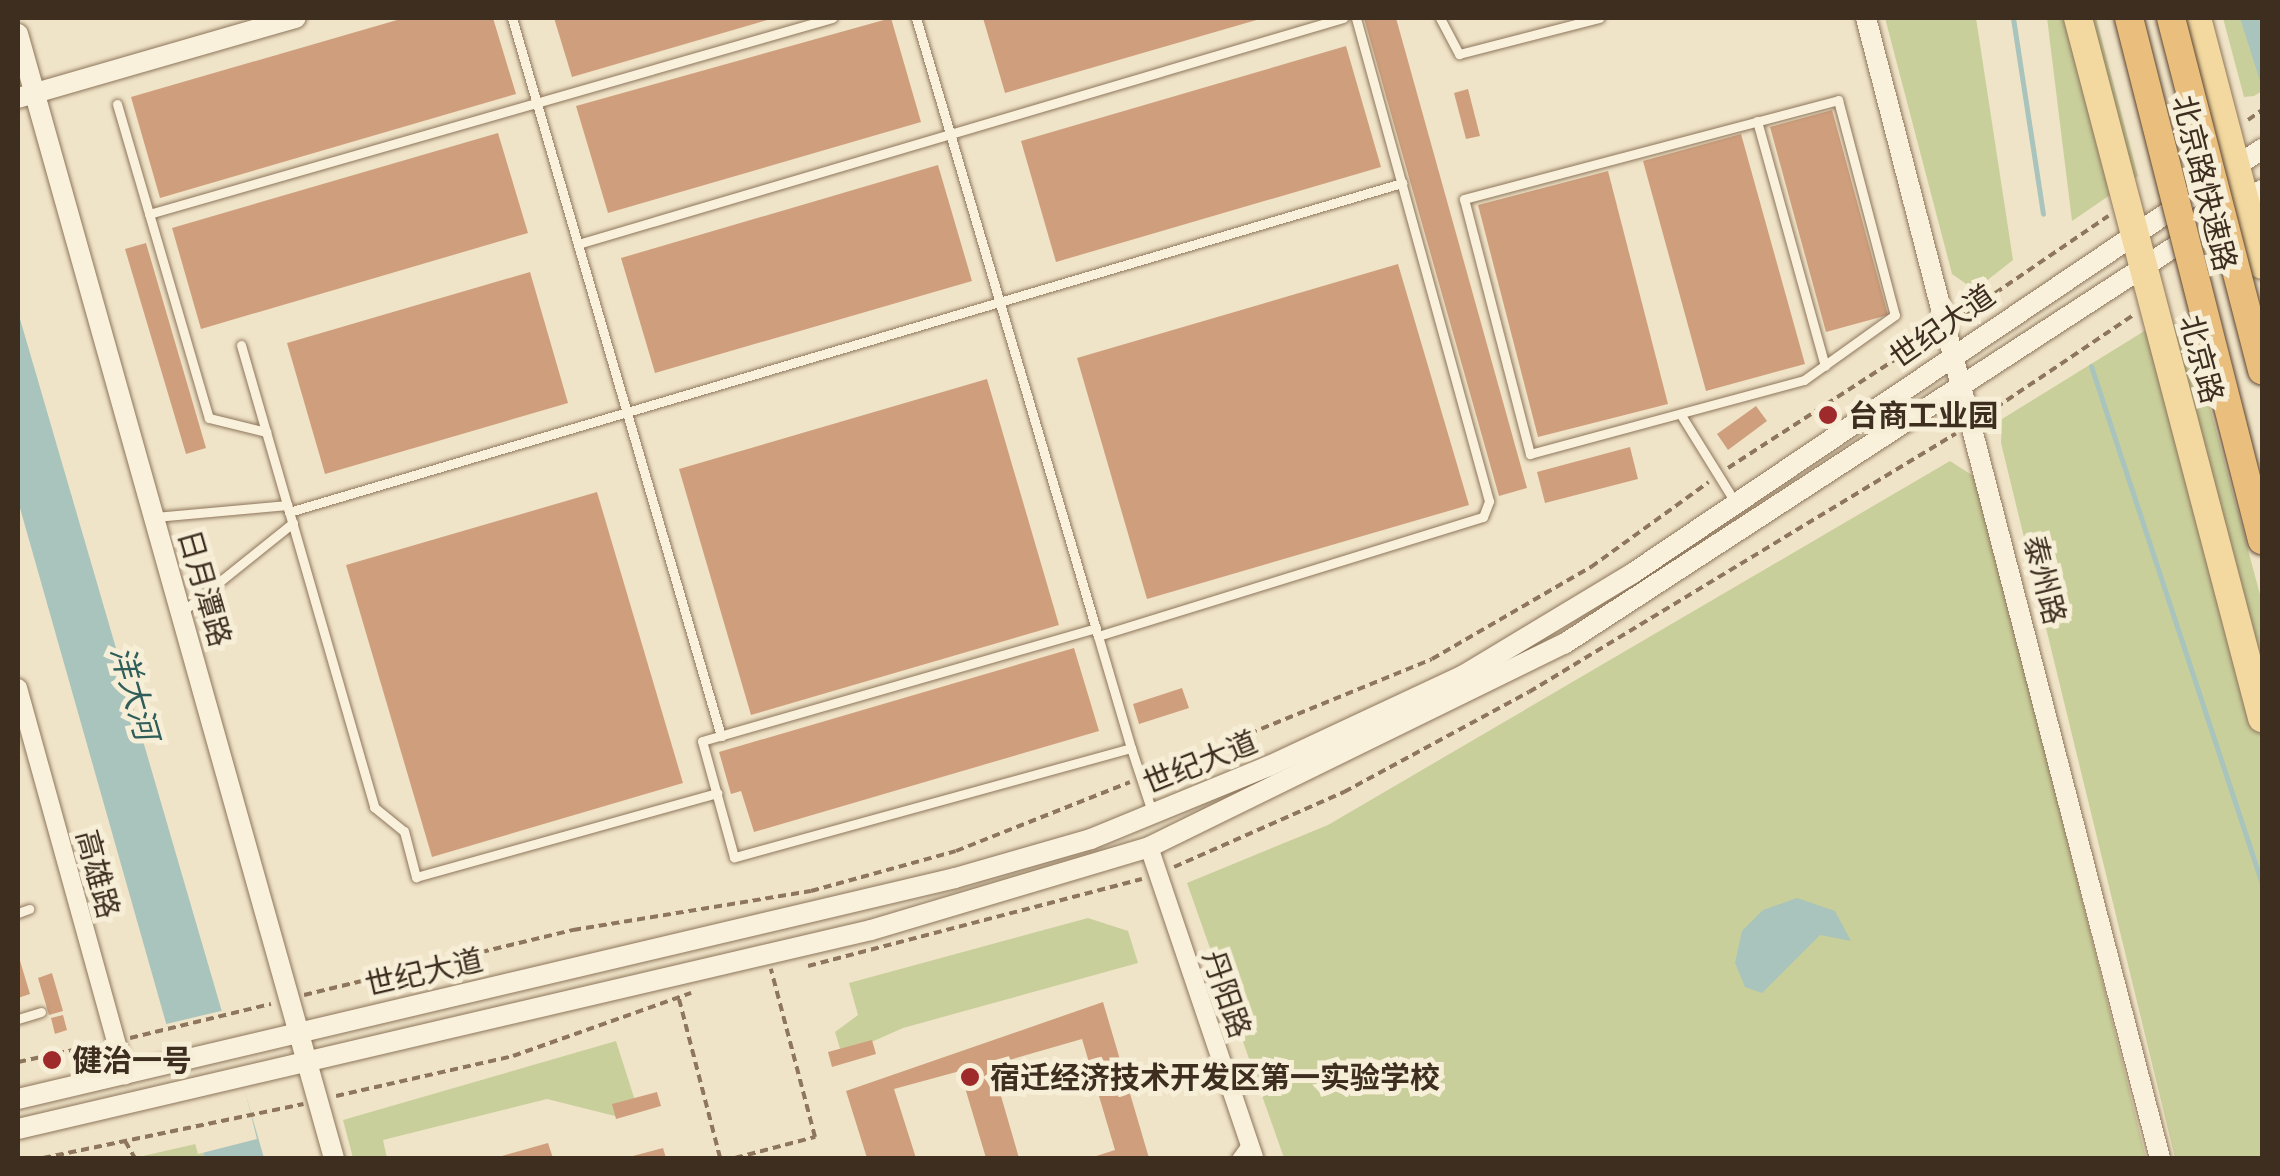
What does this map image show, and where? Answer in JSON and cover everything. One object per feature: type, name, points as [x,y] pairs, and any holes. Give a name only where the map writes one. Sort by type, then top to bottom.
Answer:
[{"type":"highway","name":"北京路快速路","points":[[2129,18],[2262,540]]},
{"type":"highway","name":"北京路快速路","points":[[2171,18],[2262,370]]},
{"type":"main road","name":"北京路","points":[[2078,18],[2262,718]]},
{"type":"main road","points":[[2198,18],[2236,165],[2254,195],[2262,265]]},
{"type":"street","points":[[26,96],[296,18]]},
{"type":"street","name":"泰州路","points":[[1866,18],[1964,383],[2160,1158]]},
{"type":"street","name":"日月潭路","points":[[18,34],[26,96],[154,517],[334,1158]]},
{"type":"street","name":"世纪大道","points":[[18,1099],[955,878],[1152,814],[1464,675],[1737,506],[1956,352],[2262,149]]},
{"type":"street","name":"世纪大道","points":[[18,1128],[768,955],[1148,847],[1446,708],[1651,591],[2254,195]]},
{"type":"street","name":"高雄路","points":[[18,688],[125,1075]]},
{"type":"street","name":"丹阳路","points":[[1148,847],[1251,1150]]},
{"type":"lane","points":[[512,18],[721,736]]},
{"type":"lane","points":[[149,214],[832,18]]},
{"type":"lane","points":[[916,18],[1152,814]]},
{"type":"lane","points":[[578,244],[1343,18]]},
{"type":"lane","points":[[1131,748],[734,857],[702,741],[1097,632],[1483,517],[1489,501],[1356,18]]},
{"type":"lane","points":[[1440,18],[1459,54],[1599,18]]},
{"type":"lane","points":[[1838,100],[1896,314],[1826,366],[1681,415],[1530,454],[1464,199],[1838,100]]},
{"type":"lane","points":[[117,104],[209,418],[266,432]]},
{"type":"lane","points":[[1757,121],[1826,366]]},
{"type":"lane","points":[[154,517],[288,508],[1402,183]]},
{"type":"lane","points":[[242,345],[374,807],[404,830],[416,877],[716,793]]},
{"type":"lane","points":[[1681,415],[1737,506]]},
{"type":"lane","points":[[180,612],[292,523]]},
{"type":"lane","points":[[1638,570],[1651,591]]},
{"type":"lane","points":[[18,912],[29,909]]},
{"type":"lane","points":[[491,987],[499,1018]]},
{"type":"lane","points":[[18,1019],[41,1012]]},
{"type":"lane","points":[[1236,1158],[1251,1150]]},
{"type":"path","points":[[2228,134],[2260,112]]},
{"type":"path","points":[[18,1062],[116,1042],[573,930],[810,891],[956,851],[1141,778],[1432,659],[1591,567],[1718,475],[2127,204]]},
{"type":"path","points":[[735,1158],[815,1137],[768,955]]},
{"type":"path","points":[[672,977],[720,1158]]},
{"type":"path","points":[[126,1141],[134,1158]]},
{"type":"green space","points":[[1885,18],[1976,18],[2013,260],[1975,290],[1952,274]]},
{"type":"green space","points":[[2047,18],[2096,18],[2138,176],[2072,221]]},
{"type":"green space","points":[[2223,18],[2262,18],[2262,91],[2254,96],[2244,97]]},
{"type":"green space","points":[[2167,317],[2193,344],[2262,602],[2262,1158],[2175,1158],[2001,443],[2002,419]]},
{"type":"green space","points":[[1950,461],[1978,479],[2146,1158],[1284,1158],[1187,883],[1328,825]]},
{"type":"green space","points":[[1088,918],[1128,931],[1138,963],[903,1028],[842,1055],[835,1032],[858,1015],[849,983]]},
{"type":"green space","points":[[616,1041],[638,1110],[615,1116],[547,1099],[383,1140],[387,1158],[353,1158],[343,1120]]},
{"type":"green space","points":[[200,1143],[205,1158],[134,1158]]},
{"type":"water","points":[[2240,18],[2262,18],[2262,87]]},
{"type":"water","points":[[18,312],[264,1158],[205,1158],[200,1143],[18,501]]},
{"type":"water","points":[[1797,898],[1835,911],[1851,941],[1820,935],[1762,993],[1745,987],[1735,963],[1742,931],[1763,910]]},
{"type":"pier","points":[[225,1010],[257,1139],[198,1154],[162,1025]]},
{"type":"building","points":[[404,18],[493,18],[516,94],[160,198],[131,97]]},
{"type":"building","points":[[554,18],[770,18],[771,19],[572,77]]},
{"type":"building","points":[[891,18],[921,122],[608,213],[576,106]]},
{"type":"building","points":[[983,18],[1259,18],[1260,19],[1005,93]]},
{"type":"building","points":[[1364,18],[1396,18],[1527,488],[1499,496]]},
{"type":"building","points":[[1346,46],[1381,167],[1056,262],[1021,141]]},
{"type":"building","points":[[1468,89],[1480,136],[1466,139],[1454,93]]},
{"type":"building","points":[[1832,110],[1888,315],[1826,332],[1770,127]]},
{"type":"building","points":[[498,133],[528,233],[201,329],[172,228]]},
{"type":"building","points":[[1741,134],[1805,364],[1706,391],[1643,161]]},
{"type":"building","points":[[938,165],[972,281],[655,373],[621,258]]},
{"type":"building","points":[[1608,171],[1668,404],[1538,437],[1478,205]]},
{"type":"building","points":[[146,243],[206,448],[186,454],[125,249]]},
{"type":"building","points":[[1398,264],[1469,505],[1147,599],[1077,358]]},
{"type":"building","points":[[530,272],[568,403],[325,474],[287,343]]},
{"type":"building","points":[[987,379],[1059,625],[751,715],[679,469]]},
{"type":"building","points":[[1756,406],[1767,421],[1728,450],[1717,434]]},
{"type":"building","points":[[1630,447],[1638,479],[1545,503],[1537,472]]},
{"type":"building","points":[[597,492],[683,783],[432,857],[346,565]]},
{"type":"building","points":[[1074,648],[1099,731],[754,832],[741,791],[731,794],[719,752]]},
{"type":"building","points":[[1182,688],[1189,708],[1139,724],[1133,704]]},
{"type":"building","points":[[18,954],[30,994],[18,998]]},
{"type":"building","points":[[52,973],[63,1011],[49,1015],[38,978]]},
{"type":"building","points":[[1103,1002],[1149,1158],[1090,1158],[1115,1150],[1082,1039],[992,1065],[1019,1158],[986,1158],[960,1071],[894,1089],[916,1158],[867,1158],[846,1091]]},
{"type":"building","points":[[63,1015],[67,1030],[55,1034],[51,1018]]},
{"type":"building","points":[[872,1040],[876,1054],[832,1067],[828,1052]]},
{"type":"building","points":[[657,1092],[661,1106],[616,1119],[612,1104]]},
{"type":"building","points":[[548,1143],[553,1158],[498,1158],[498,1157]]},
{"type":"building","points":[[663,1148],[666,1158],[629,1158],[629,1157]]},
{"type":"waterway","points":[[2013,18],[2043,214]]},
{"type":"waterway","points":[[2091,366],[2262,884]]},
{"type":"place","name":"台商工业园","points":[[1828,415]]},
{"type":"place","name":"健治一号","points":[[52,1060]]},
{"type":"place","name":"宿迁经济技术开发区第一实验学校","points":[[970,1077]]},
{"type":"water label","name":"洋大河","points":[[134,693]]}]
